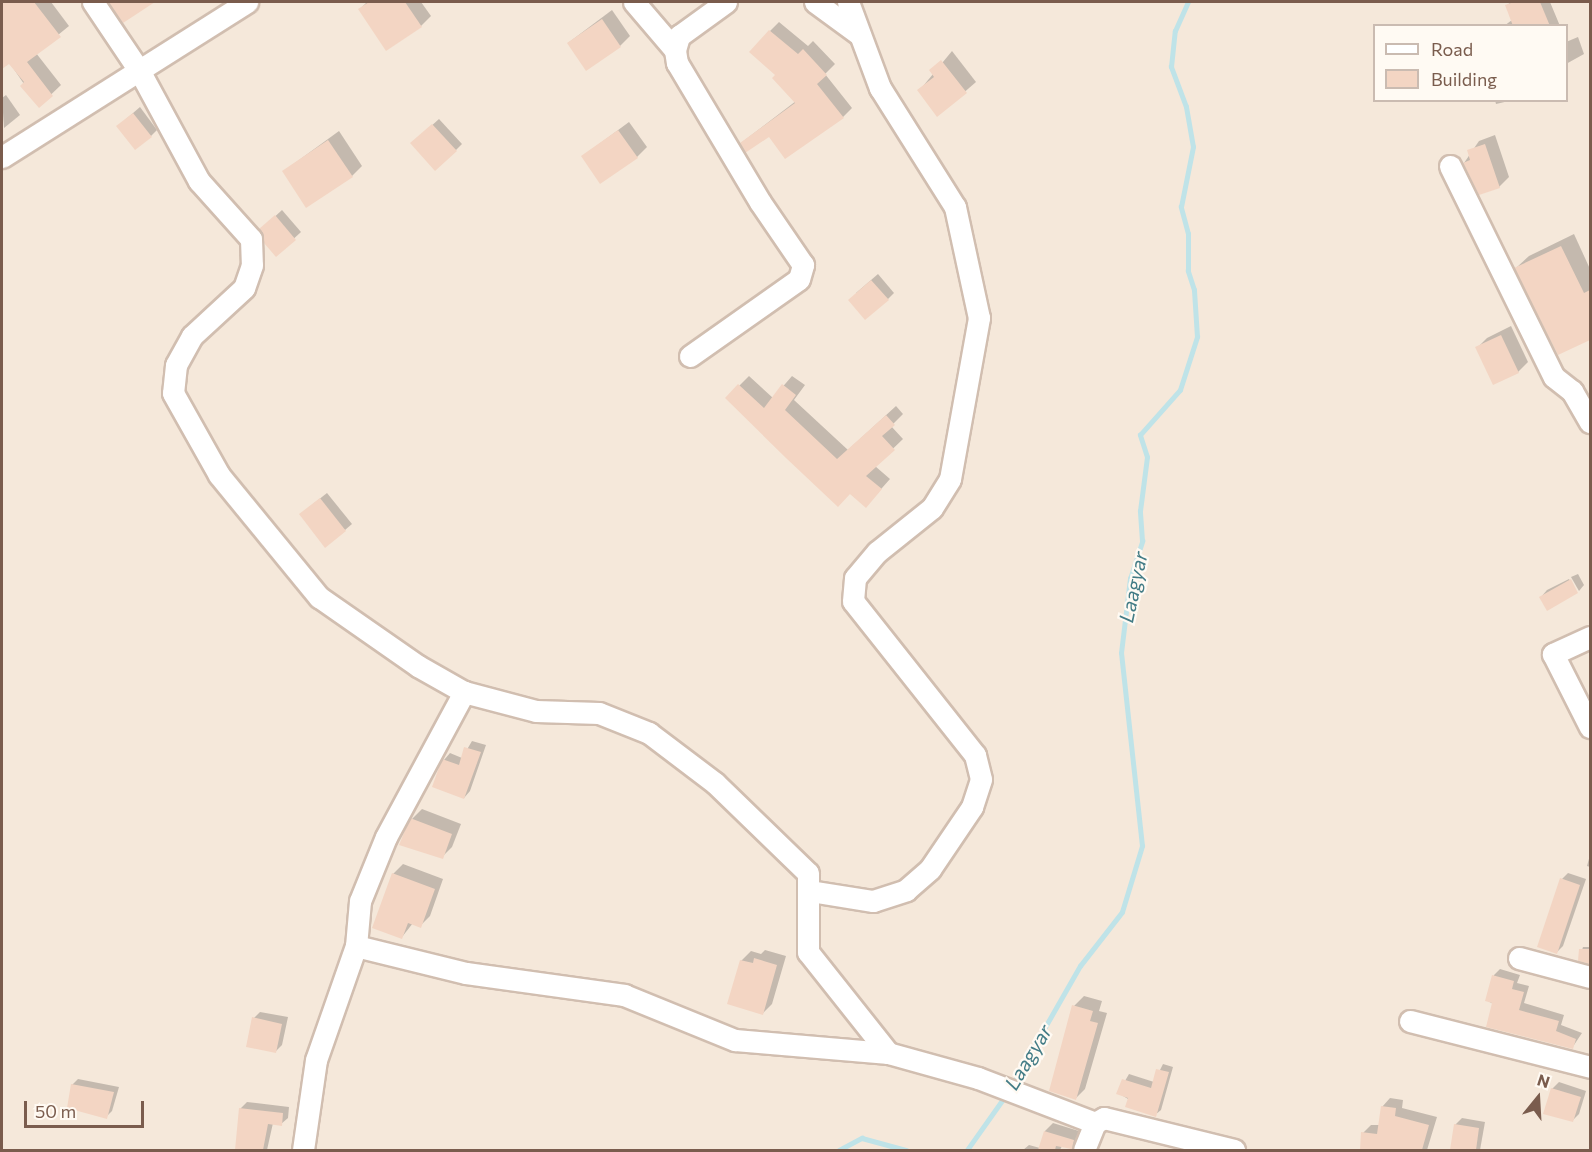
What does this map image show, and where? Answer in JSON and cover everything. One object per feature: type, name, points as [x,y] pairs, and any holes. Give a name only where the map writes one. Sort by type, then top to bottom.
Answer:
[{"type":"street","points":[[93,2],[140,72],[199,181],[251,239],[252,266],[244,288],[192,336],[176,365],[173,393],[219,475],[319,597],[418,666],[464,692],[536,711],[599,713],[649,733],[715,783],[808,873],[810,891],[808,952],[888,1053]]},
{"type":"street","points":[[2,157],[248,2]]},
{"type":"street","points":[[634,2],[675,50]]},
{"type":"street","points":[[690,356],[799,279],[803,265],[754,192],[677,63],[675,50],[679,36],[726,2]]},
{"type":"street","points":[[815,2],[860,34]]},
{"type":"street","points":[[810,891],[873,901],[906,890],[930,869],[972,807],[981,779],[975,755],[854,601],[855,578],[877,552],[932,508],[950,479],[979,318],[956,207],[880,88],[848,2]]},
{"type":"street","points":[[1450,166],[1554,377],[1572,391],[1590,422]]},
{"type":"street","points":[[1590,637],[1552,654],[1590,727]]},
{"type":"street","points":[[303,1150],[322,1034],[356,946],[360,901],[386,837],[464,692]]},
{"type":"street","points":[[356,946],[466,973],[624,995],[735,1040],[888,1053],[978,1078],[1095,1123]]},
{"type":"street","points":[[1519,958],[1590,977]]},
{"type":"street","points":[[1410,1021],[1590,1067]]},
{"type":"street","points":[[1084,1150],[1095,1123],[1104,1118],[1234,1150]]},
{"type":"shaded area","points":[[2,2],[1590,2],[1590,1150],[2,1150]]},
{"type":"building","points":[[2,2],[34,2],[61,37],[27,62],[53,96],[39,108],[20,86],[24,82],[9,64],[2,69]]},
{"type":"building","points":[[108,2],[155,2],[123,23]]},
{"type":"building","points":[[369,2],[405,2],[422,27],[386,51],[358,9]]},
{"type":"building","points":[[1514,2],[1540,2],[1549,24],[1512,24],[1505,5]]},
{"type":"building","points":[[602,19],[621,47],[586,71],[567,43]]},
{"type":"building","points":[[769,30],[798,54],[803,49],[827,75],[817,84],[844,118],[785,159],[769,137],[745,153],[740,143],[795,103],[772,78],[775,75],[749,52]]},
{"type":"building","points":[[941,60],[967,93],[937,117],[917,90],[934,77],[929,70]]},
{"type":"building","points":[[133,113],[152,137],[135,150],[116,126]]},
{"type":"building","points":[[432,124],[457,151],[435,171],[410,143]]},
{"type":"building","points":[[618,130],[638,158],[600,184],[581,156]]},
{"type":"building","points":[[328,140],[353,177],[306,208],[282,171]]},
{"type":"building","points":[[1485,144],[1500,188],[1479,195],[1463,163],[1470,160],[1467,150]]},
{"type":"building","points":[[275,215],[296,240],[276,257],[264,243],[259,229]]},
{"type":"building","points":[[1561,246],[1584,293],[1590,290],[1590,340],[1558,355],[1514,268]]},
{"type":"building","points":[[871,280],[889,300],[865,320],[848,300]]},
{"type":"building","points":[[1501,335],[1519,373],[1493,385],[1475,347]]},
{"type":"building","points":[[738,384],[764,408],[782,384],[796,395],[785,410],[837,459],[886,415],[895,425],[882,436],[895,450],[866,476],[882,489],[866,508],[850,494],[838,507],[725,398]]},
{"type":"building","points":[[320,498],[346,531],[325,548],[299,514]]},
{"type":"building","points":[[1571,579],[1578,593],[1547,611],[1539,597]]},
{"type":"building","points":[[464,747],[481,752],[464,799],[432,787],[442,759],[459,765]]},
{"type":"building","points":[[410,818],[452,834],[443,859],[399,845]]},
{"type":"building","points":[[392,873],[435,889],[421,928],[408,923],[402,939],[372,928]]},
{"type":"building","points":[[1560,878],[1580,885],[1557,954],[1537,947]]},
{"type":"building","points":[[1579,949],[1590,949],[1590,964],[1578,961]]},
{"type":"building","points":[[754,958],[777,965],[763,1015],[727,1004],[740,960],[753,963]]},
{"type":"building","points":[[1492,975],[1514,981],[1512,989],[1524,992],[1519,1010],[1559,1021],[1556,1031],[1576,1039],[1573,1049],[1486,1027],[1492,1003],[1485,1001]]},
{"type":"building","points":[[1072,1005],[1093,1011],[1090,1021],[1098,1023],[1076,1100],[1049,1091]]},
{"type":"building","points":[[252,1017],[282,1024],[276,1053],[246,1047]]},
{"type":"building","points":[[1156,1069],[1169,1072],[1156,1117],[1125,1107],[1128,1098],[1116,1094],[1122,1079],[1151,1088]]},
{"type":"building","points":[[71,1084],[114,1092],[107,1119],[67,1108]]},
{"type":"building","points":[[1551,1088],[1581,1097],[1573,1122],[1543,1114]]},
{"type":"building","points":[[1381,1106],[1396,1108],[1395,1116],[1429,1125],[1422,1150],[1360,1150],[1361,1132],[1377,1134]]},
{"type":"building","points":[[239,1108],[283,1113],[282,1126],[268,1124],[263,1150],[235,1150]]},
{"type":"building","points":[[1454,1124],[1479,1128],[1476,1150],[1450,1150]]},
{"type":"building","points":[[1044,1131],[1074,1140],[1072,1149],[1056,1146],[1055,1150],[1038,1150]]},
{"type":"waterway","name":"Laagyar","points":[[1012,1085],[1080,966],[1122,912],[1142,846],[1121,653],[1130,579],[1142,541],[1140,511],[1147,457],[1140,435],[1180,390],[1197,337],[1194,290],[1188,271],[1188,234],[1181,207],[1193,147],[1186,107],[1171,67],[1175,31],[1188,2]]},
{"type":"waterway","name":"Laagyar","points":[[967,1150],[1006,1095]]},
{"type":"waterway","name":"Laagyar","points":[[839,1150],[862,1138],[906,1150]]}]
